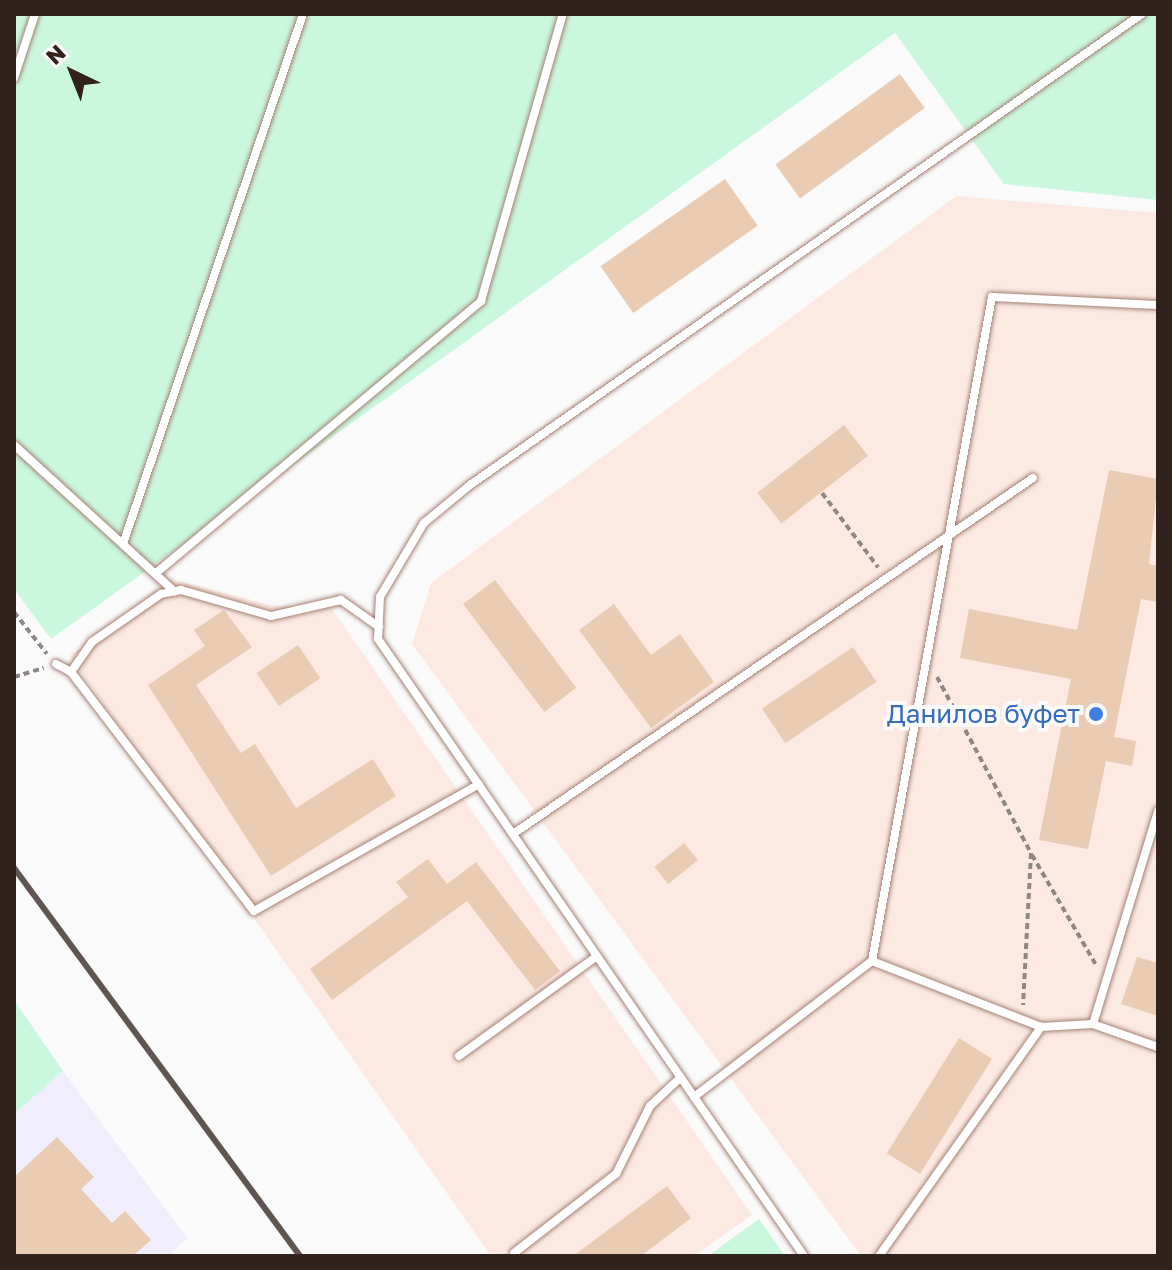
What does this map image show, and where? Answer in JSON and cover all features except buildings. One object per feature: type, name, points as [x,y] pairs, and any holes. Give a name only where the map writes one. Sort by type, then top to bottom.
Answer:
[{"type":"lane","points":[[14,78],[35,14]]},
{"type":"lane","points":[[124,541],[303,14]]},
{"type":"lane","points":[[156,573],[481,301],[563,14]]},
{"type":"lane","points":[[804,1256],[378,639],[380,597],[406,548],[470,485],[1142,14]]},
{"type":"lane","points":[[694,1097],[872,961],[992,297],[1158,305]]},
{"type":"lane","points":[[14,445],[124,541],[174,591],[271,616],[341,600],[379,627]]},
{"type":"lane","points":[[513,834],[1033,478]]},
{"type":"lane","points":[[71,672],[92,642],[174,591]]},
{"type":"lane","points":[[56,664],[71,672],[254,911],[479,784]]},
{"type":"lane","points":[[1093,1024],[1158,811]]},
{"type":"lane","points":[[459,1056],[597,956]]},
{"type":"lane","points":[[872,961],[1041,1027],[1093,1024],[1158,1047]]},
{"type":"lane","points":[[879,1256],[1041,1027]]},
{"type":"lane","points":[[514,1253],[616,1174],[650,1106],[681,1077]]},
{"type":"path","points":[[822,493],[886,578]]},
{"type":"path","points":[[14,612],[56,664],[14,677]]},
{"type":"path","points":[[927,658],[1031,853],[1106,982]]},
{"type":"path","points":[[1022,1019],[1031,853]]},
{"type":"shaded area","points":[[956,196],[1158,213],[1158,1256],[861,1256],[412,644],[431,583]]},
{"type":"shaded area","points":[[171,579],[274,606],[330,606],[752,1215],[694,1256],[491,1256],[70,656]]},
{"type":"shaded area","points":[[63,1071],[187,1238],[168,1256],[14,1256],[14,1114]]},
{"type":"green space","points":[[14,14],[1158,14],[1158,200],[1004,184],[895,33],[51,639],[14,589]]},
{"type":"green space","points":[[14,1000],[63,1071],[14,1114]]},
{"type":"green space","points":[[759,1219],[785,1256],[708,1256]]},
{"type":"railway","points":[[14,868],[300,1256]]},
{"type":"place","name":"Данилов буфет","points":[[1096,714]]}]
